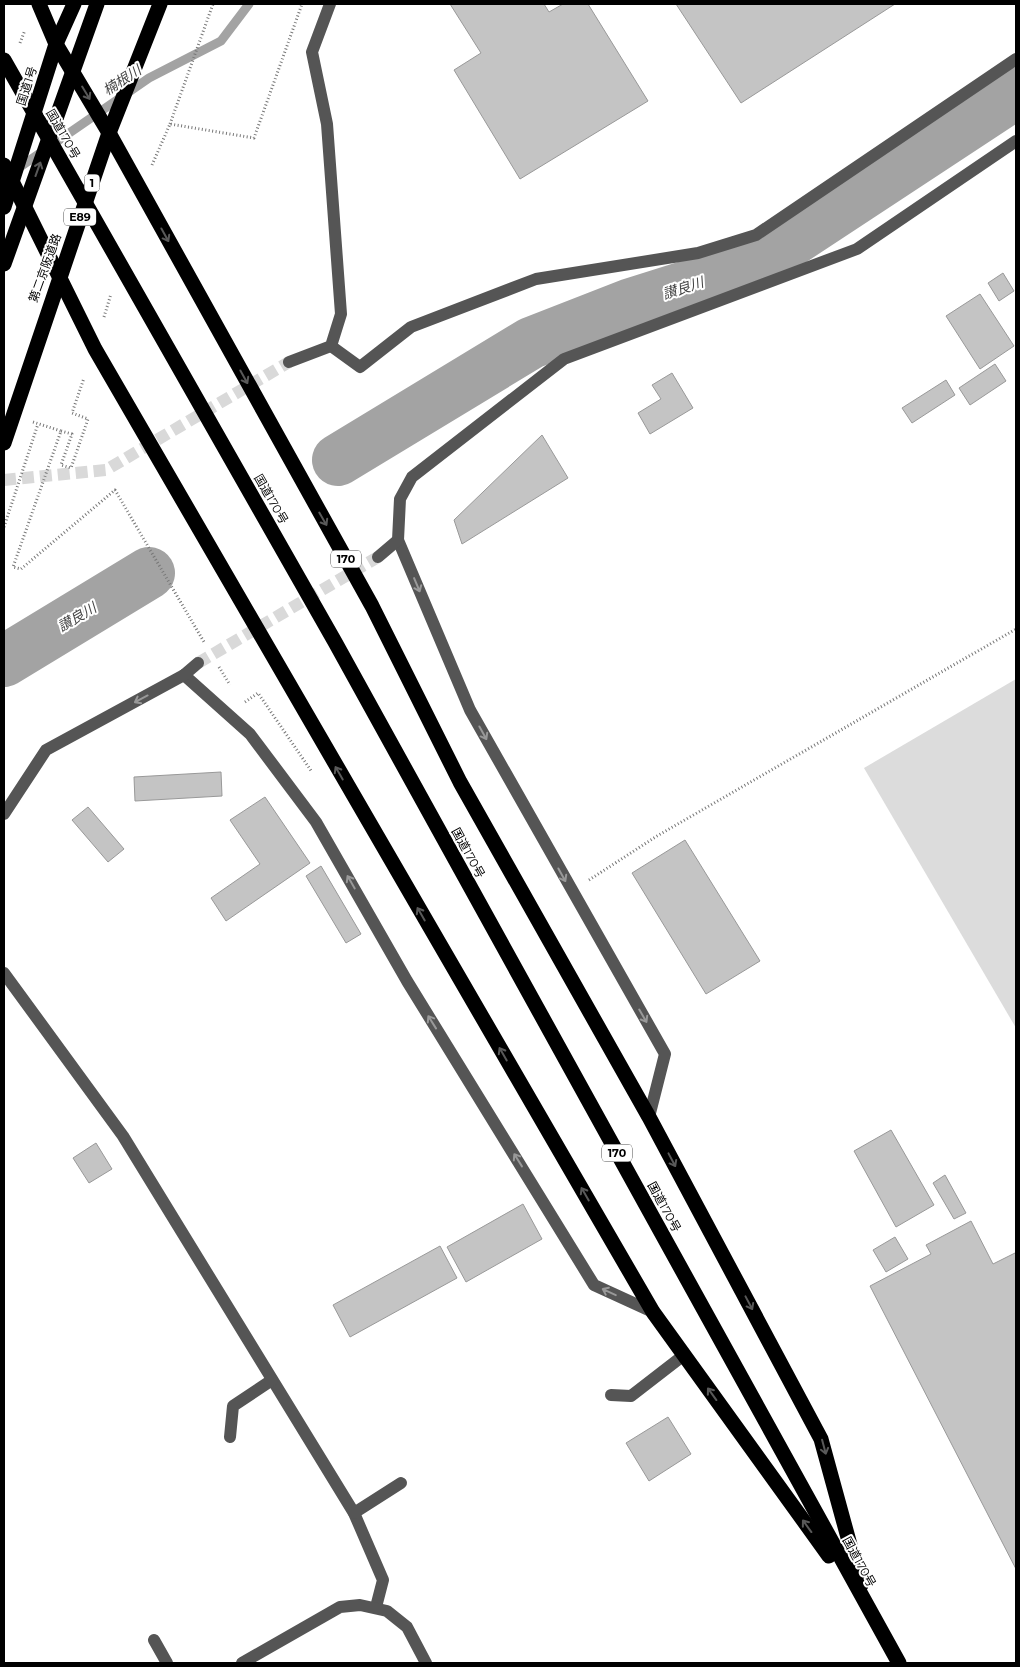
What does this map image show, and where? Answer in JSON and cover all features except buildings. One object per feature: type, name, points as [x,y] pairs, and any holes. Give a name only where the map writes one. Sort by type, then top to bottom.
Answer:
[{"type":"highway","name":"170","points":[[39,4],[56,44],[109,133],[372,606],[460,782],[649,1117],[821,1439],[867,1608]]},
{"type":"highway","name":"国道1号","points":[[4,207],[56,44],[74,4]]},
{"type":"highway","points":[[4,264],[96,4]]},
{"type":"highway","name":"第二京阪道路","points":[[4,429],[155,4]]},
{"type":"highway","name":"1","points":[[4,443],[109,133],[160,4]]},
{"type":"highway","name":"国道170号","points":[[4,60],[335,642],[899,1663]]},
{"type":"highway","name":"170","points":[[4,165],[94,349],[653,1312],[867,1608]]},
{"type":"street","points":[[330,4],[312,52],[327,124],[341,314],[332,346]]},
{"type":"street","points":[[332,346],[360,367],[411,327],[536,279],[698,253],[756,235],[1016,60]]},
{"type":"street","points":[[649,1117],[664,1054],[470,710],[398,540],[400,499],[412,477],[564,359],[857,249],[1016,141]]},
{"type":"street","points":[[289,362],[332,346]]},
{"type":"street","points":[[378,557],[398,540]]},
{"type":"street","points":[[4,814],[46,750],[184,675],[198,664]]},
{"type":"street","points":[[184,675],[250,734],[316,822],[407,981],[594,1285],[653,1312]]},
{"type":"street","points":[[4,972],[123,1136],[354,1513],[383,1580],[376,1607]]},
{"type":"street","points":[[611,1395],[631,1396],[684,1355]]},
{"type":"street","points":[[230,1437],[233,1406],[272,1380]]},
{"type":"street","points":[[354,1513],[402,1483]]},
{"type":"street","points":[[242,1663],[340,1607],[360,1605],[376,1607],[387,1611],[407,1627],[426,1663]]},
{"type":"street","points":[[154,1640],[167,1663]]},
{"type":"path","points":[[170,124],[213,4]]},
{"type":"path","points":[[4,527],[38,424]]},
{"type":"path","points":[[62,431],[72,434],[61,465],[71,468],[82,432]]},
{"type":"path","points":[[572,891],[657,836],[1016,629]]},
{"type":"shaded area","points":[[1016,679],[1016,1028],[864,768]]},
{"type":"waterway","name":"楠根川","points":[[17,169],[149,78],[221,41],[249,4]]},
{"type":"waterway","name":"讃良川","points":[[338,460],[531,343],[631,304],[739,270],[791,241],[1016,93]]},
{"type":"waterway","name":"讃良川","points":[[4,661],[149,573]]},
{"type":"tunnel","points":[[4,480],[106,470],[289,362]]},
{"type":"tunnel","points":[[198,663],[378,557]]}]
